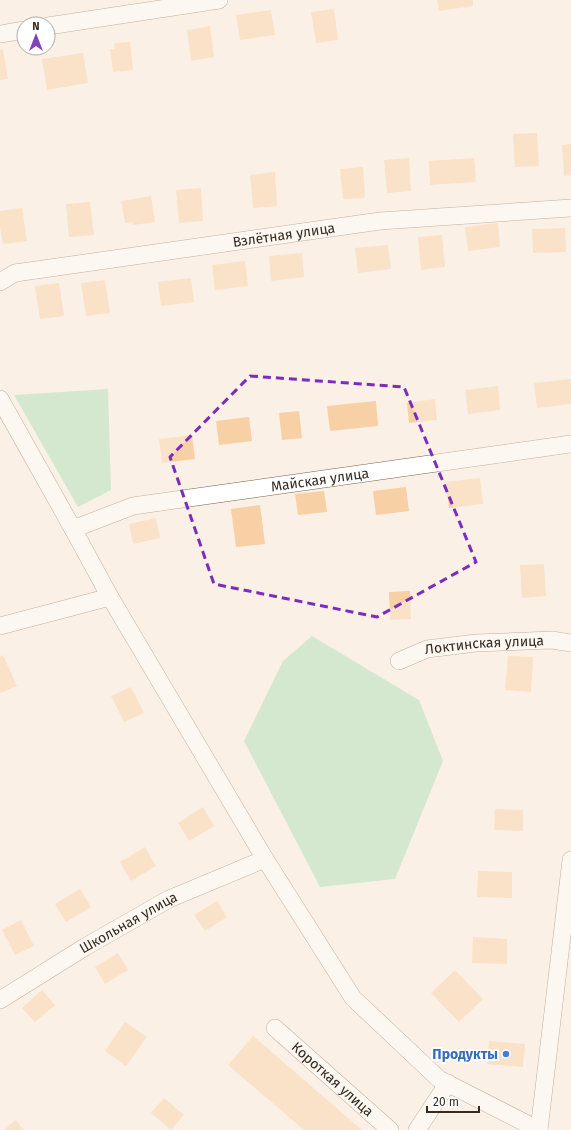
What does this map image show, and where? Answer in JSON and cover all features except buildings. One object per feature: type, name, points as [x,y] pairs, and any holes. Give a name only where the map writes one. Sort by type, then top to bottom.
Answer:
[{"type":"street","points":[[56,25],[219,0]]},
{"type":"street","points":[[0,34],[16,31]]},
{"type":"street","name":"Взлётная улица","points":[[0,282],[15,274],[380,221],[571,208]]},
{"type":"street","points":[[0,399],[74,529],[110,597],[265,859],[353,998],[439,1079],[539,1130],[571,860]]},
{"type":"street","name":"Майская улица","points":[[74,529],[133,506],[571,444]]},
{"type":"street","points":[[0,626],[110,597]]},
{"type":"street","name":"Локтинская улица","points":[[399,661],[427,649],[476,642],[552,640],[571,644]]},
{"type":"street","name":"Школьная улица","points":[[0,1000],[85,947],[169,899],[265,859]]},
{"type":"street","name":"Короткая улица","points":[[275,1028],[390,1130]]},
{"type":"street","points":[[417,1130],[448,1083]]},
{"type":"highlighted area","points":[[250,376],[404,387],[476,562],[377,617],[214,584],[170,457]]},
{"type":"green space","points":[[108,389],[111,490],[78,507],[14,395]]},
{"type":"green space","points":[[312,636],[419,700],[443,761],[395,879],[320,887],[244,741],[283,661]]},
{"type":"place","name":"Продукты","points":[[506,1054]]}]
